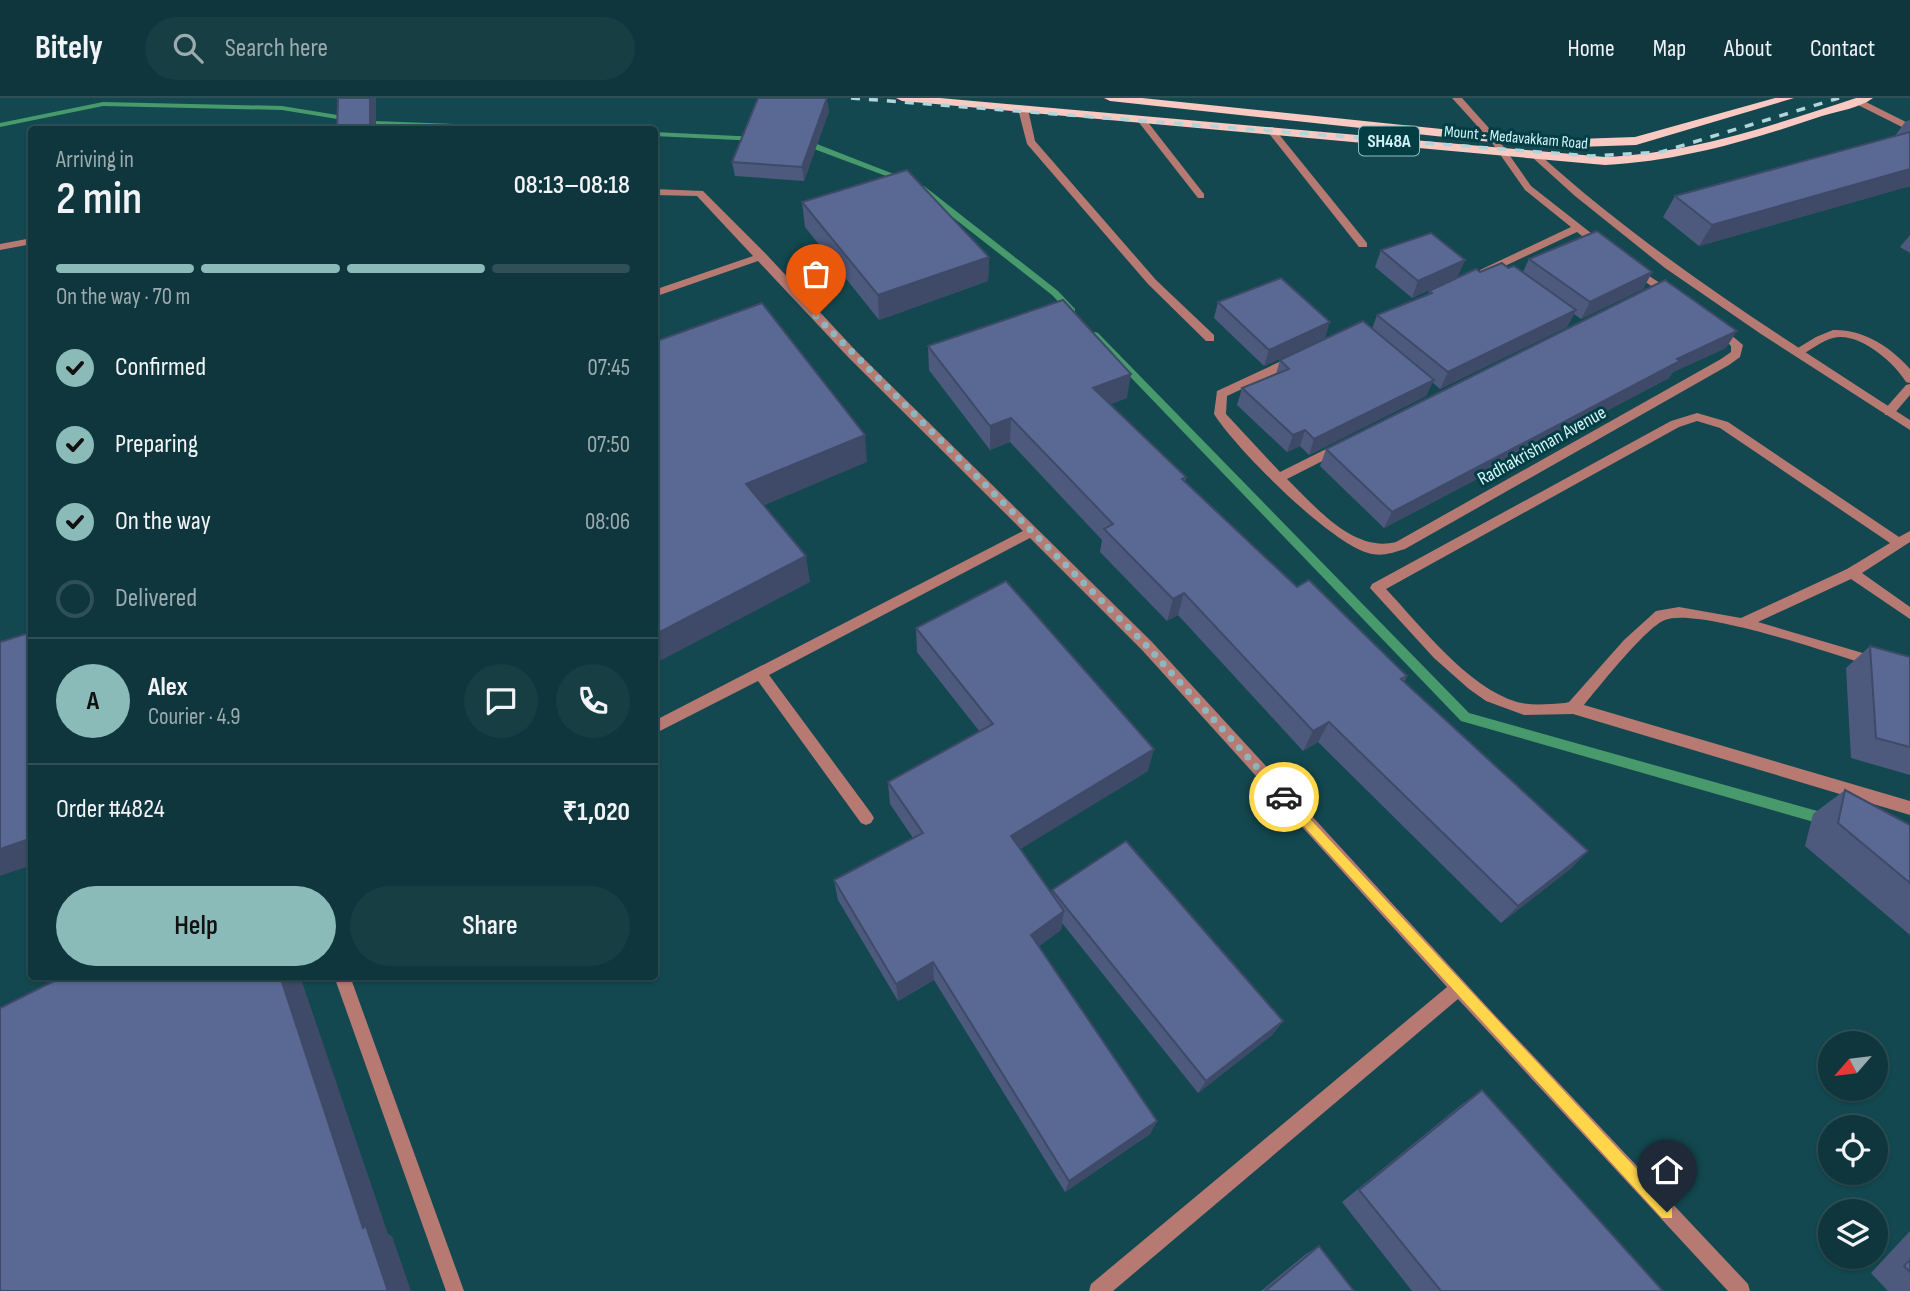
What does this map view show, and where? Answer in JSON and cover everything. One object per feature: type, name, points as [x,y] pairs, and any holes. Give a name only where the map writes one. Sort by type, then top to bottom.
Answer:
[{"type":"main road","name":"Mount - Medavakkam Road","points":[[902,98],[1270,129],[1605,162],[1643,161],[1681,155],[1862,99]]},
{"type":"main road","name":"SH48A","points":[[1110,98],[1548,144],[1636,141],[1788,98]]},
{"type":"street","points":[[1457,98],[1493,138],[1528,188],[1576,229],[1613,254],[1654,290],[1680,301]]},
{"type":"street","points":[[1862,99],[1910,128]]},
{"type":"street","points":[[1023,109],[1030,142],[1152,282],[1210,338]]},
{"type":"street","points":[[1140,118],[1201,196]]},
{"type":"street","points":[[1270,129],[1363,245]]},
{"type":"street","points":[[1536,156],[1565,184],[1652,253],[1910,426]]},
{"type":"street","points":[[658,192],[700,193],[853,355],[1147,646],[1458,988],[1741,1291]]},
{"type":"street","points":[[1471,278],[1576,229]]},
{"type":"street","points":[[0,247],[28,243]]},
{"type":"street","points":[[658,294],[762,256]]},
{"type":"street","points":[[1496,266],[1506,274]]},
{"type":"street","name":"Radhakrishnan Avenue","points":[[1308,353],[1221,394],[1220,414],[1337,532],[1365,548],[1384,551],[1401,546],[1726,362],[1736,354],[1737,345],[1710,323]]},
{"type":"street","points":[[1799,351],[1835,333],[1860,337],[1906,370],[1910,379]]},
{"type":"street","points":[[1889,412],[1910,388]]},
{"type":"street","points":[[1742,623],[1852,573],[1904,539],[1724,425],[1697,416],[1675,424],[1377,588],[1476,688],[1511,706],[1548,710],[1573,708],[1910,808]]},
{"type":"street","points":[[1280,477],[1353,440]]},
{"type":"street","points":[[658,725],[1032,533]]},
{"type":"street","points":[[1852,573],[1910,614]]},
{"type":"street","points":[[1573,708],[1646,626],[1663,613],[1689,612],[1742,623],[1910,673]]},
{"type":"street","points":[[760,673],[866,818]]},
{"type":"street","points":[[343,980],[454,1291]]},
{"type":"street","points":[[1098,1291],[1458,988]]},
{"type":"building","points":[[338,98],[370,98],[370,126],[337,126]]},
{"type":"building","points":[[758,98],[827,98],[802,167],[732,162]]},
{"type":"building","points":[[1910,132],[1910,169],[1712,225],[1675,196]]},
{"type":"building","points":[[907,170],[989,257],[878,295],[802,202]]},
{"type":"building","points":[[1597,231],[1652,272],[1590,302],[1529,259]]},
{"type":"building","points":[[1431,233],[1465,260],[1418,281],[1381,250]]},
{"type":"building","points":[[1502,263],[1508,268],[1514,266],[1576,310],[1448,372],[1377,315],[1432,293],[1429,291],[1476,269],[1480,272]]},
{"type":"building","points":[[1281,278],[1330,322],[1269,350],[1218,302]]},
{"type":"building","points":[[1665,280],[1737,331],[1677,359],[1680,361],[1392,512],[1326,449]]},
{"type":"building","points":[[1063,300],[1131,374],[1093,388],[1186,477],[1182,479],[1297,587],[1309,580],[1407,676],[1401,679],[1588,851],[1518,906],[1329,722],[1313,731],[1184,593],[1173,599],[1104,529],[1113,524],[1011,418],[990,426],[928,346]]},
{"type":"building","points":[[762,303],[865,435],[746,484],[806,556],[658,633],[658,341]]},
{"type":"building","points":[[1363,321],[1434,380],[1314,439],[1305,430],[1293,435],[1242,388],[1289,369],[1280,360]]},
{"type":"building","points":[[1006,581],[1154,749],[1011,836],[1064,911],[1031,935],[1157,1121],[1069,1181],[933,962],[896,984],[834,880],[923,833],[888,782],[993,724],[916,628]]},
{"type":"building","points":[[28,633],[28,839],[0,849],[0,642]]},
{"type":"building","points":[[1870,646],[1910,657],[1910,747],[1876,738]]},
{"type":"building","points":[[1845,790],[1910,825],[1910,883],[1838,823]]},
{"type":"building","points":[[1126,841],[1283,1021],[1206,1081],[1052,890]]},
{"type":"building","points":[[56,980],[281,980],[363,1228],[366,1226],[388,1291],[0,1291],[0,1008]]},
{"type":"building","points":[[1482,1090],[1663,1291],[1441,1291],[1359,1190]]},
{"type":"building","points":[[1319,1246],[1354,1291],[1265,1291]]},
{"type":"building","points":[[1910,1260],[1910,1272],[1904,1266]]},
{"type":"waterway","points":[[0,125],[103,104],[282,108],[374,123],[458,126]]},
{"type":"waterway","points":[[658,134],[758,139]]},
{"type":"waterway","points":[[801,141],[905,180]]},
{"type":"waterway","points":[[921,188],[1055,293],[1072,311]]},
{"type":"waterway","points":[[1095,335],[1465,717],[1828,820]]},
{"type":"railway","points":[[851,98],[1591,156],[1661,152],[1839,98]]},
{"type":"way so far","points":[[816,316],[1147,646],[1284,797]]},
{"type":"route","points":[[1284,797],[1667,1212]]}]
